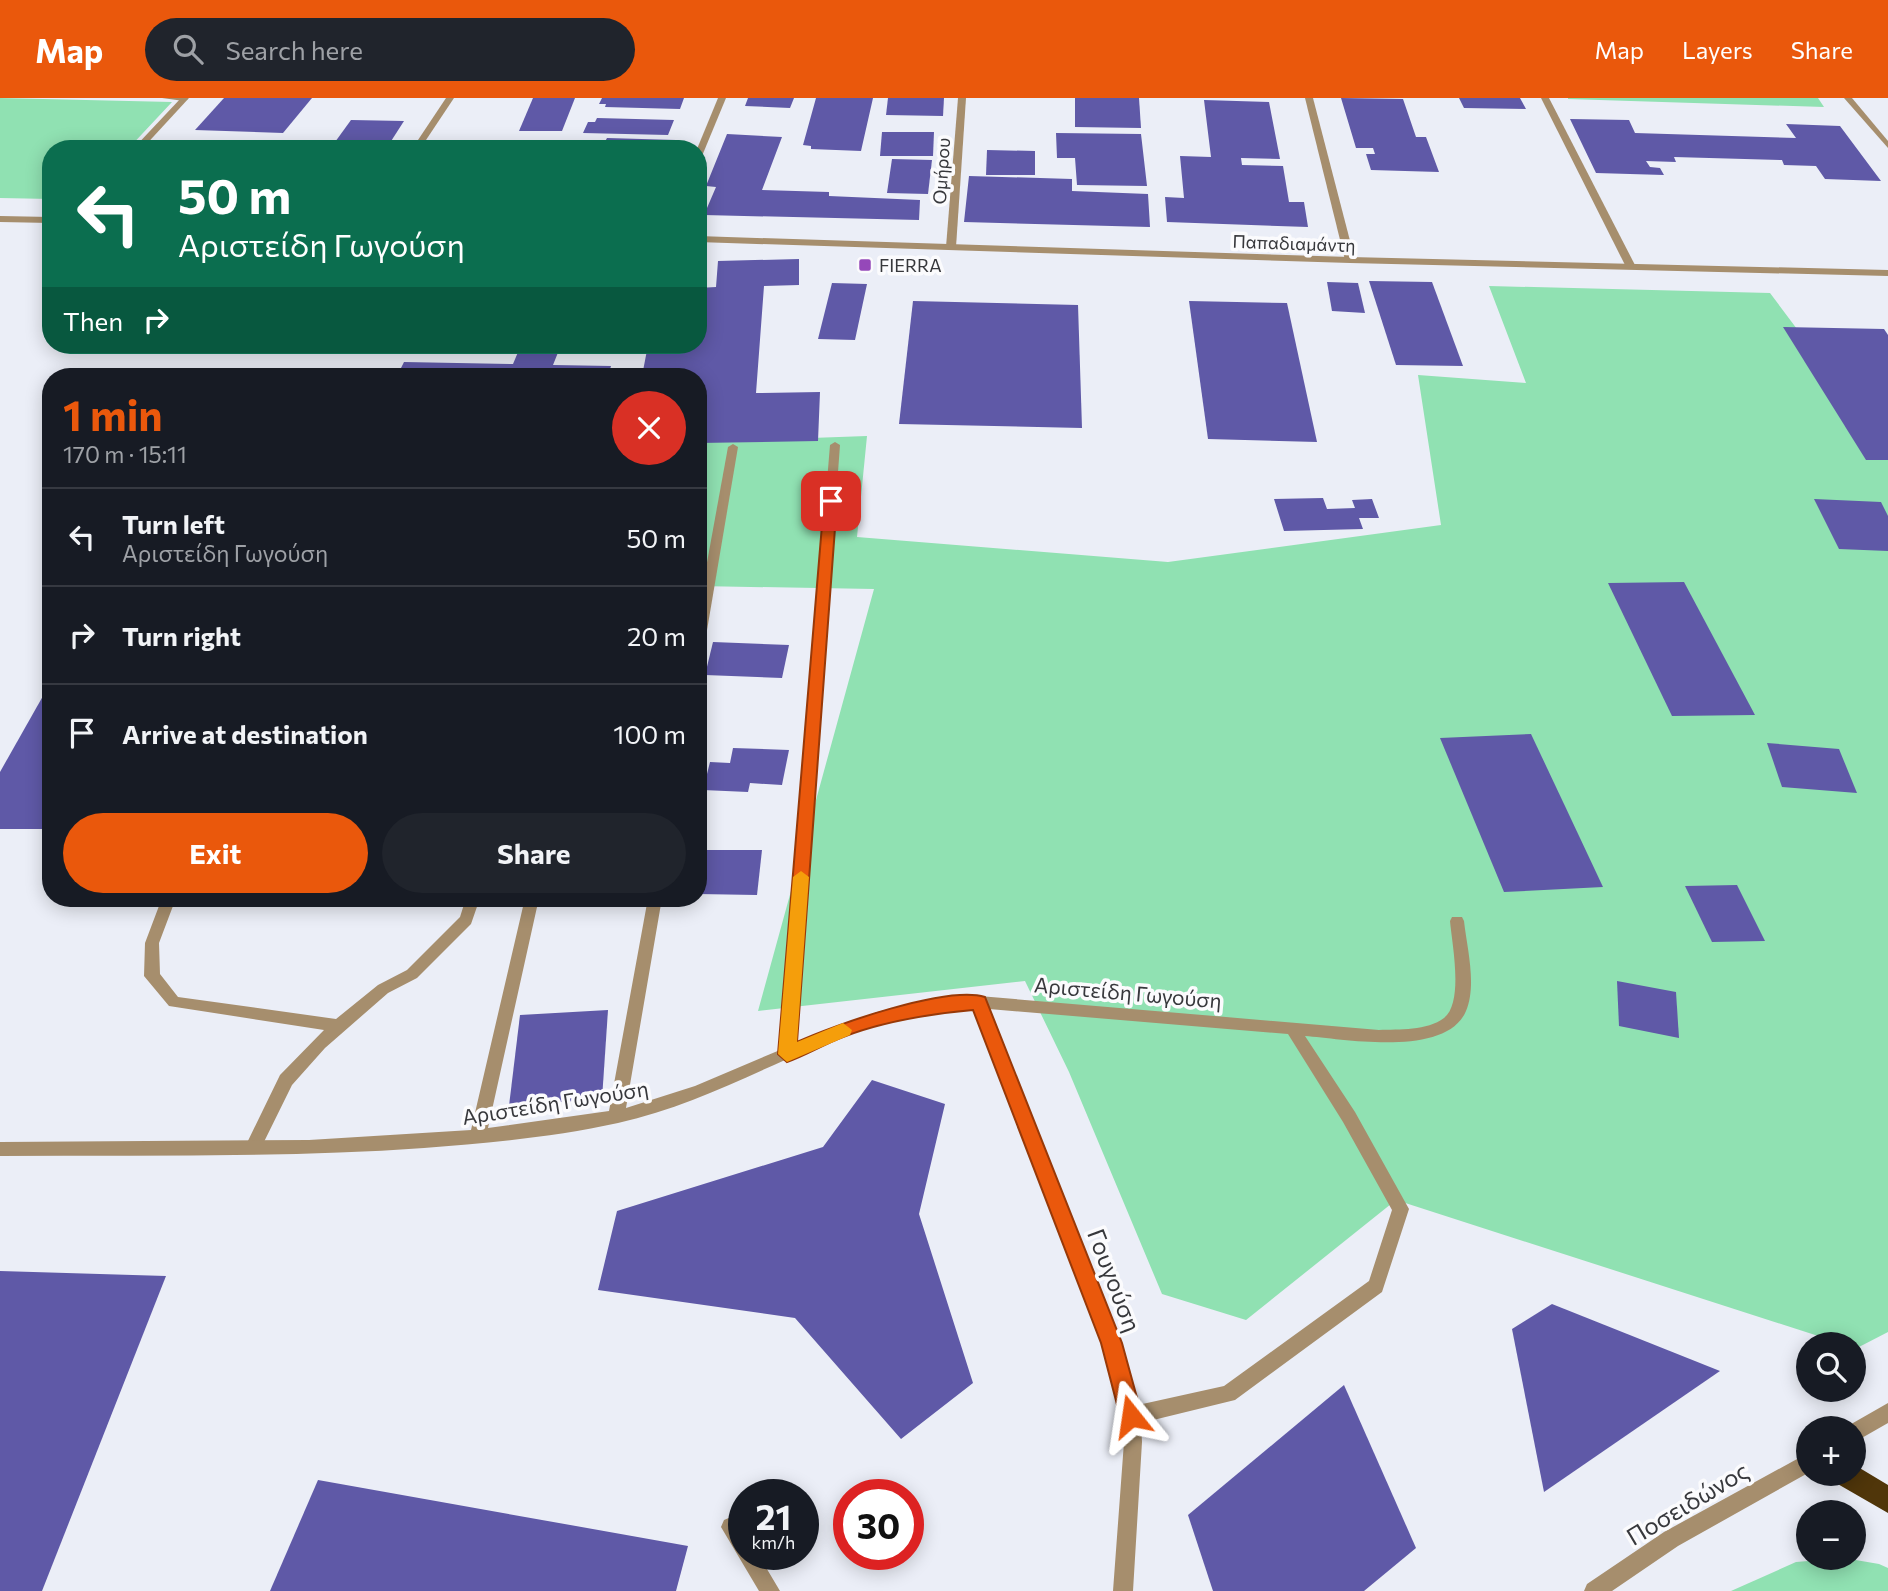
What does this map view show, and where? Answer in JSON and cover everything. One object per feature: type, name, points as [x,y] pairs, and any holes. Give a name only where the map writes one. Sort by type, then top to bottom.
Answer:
[{"type":"highway","points":[[1865,1486],[1888,1500]]},
{"type":"street","points":[[166,98],[184,98]]},
{"type":"street","points":[[145,140],[184,98]]},
{"type":"street","points":[[422,140],[450,98]]},
{"type":"street","points":[[705,140],[722,98]]},
{"type":"street","name":"Ομήρου","points":[[951,247],[962,98]]},
{"type":"street","points":[[1309,98],[1350,260]]},
{"type":"street","points":[[1545,98],[1631,267]]},
{"type":"street","points":[[1848,98],[1888,146]]},
{"type":"street","points":[[0,219],[42,220]]},
{"type":"street","name":"Παπαδιαμάντη","points":[[707,239],[1350,260],[1888,272]]},
{"type":"street","points":[[787,1054],[835,445]]},
{"type":"street","points":[[707,596],[733,447]]},
{"type":"street","points":[[166,907],[152,943],[152,976],[174,1002],[339,1026]]},
{"type":"street","points":[[253,1147],[286,1080],[318,1043],[383,989],[412,974],[466,920],[470,907]]},
{"type":"street","points":[[478,1136],[530,907]]},
{"type":"street","points":[[617,1117],[653,907]]},
{"type":"street","name":"Αριστείδη Γωγούση","points":[[0,1149],[253,1147],[478,1136],[617,1117],[677,1102],[838,1031],[880,1018],[940,1006],[979,1002],[1379,1036],[1420,1036],[1454,1020],[1461,1006],[1464,989],[1457,921]]},
{"type":"street","name":"Γουγούση","points":[[979,1002],[1112,1343],[1131,1416],[1133,1442],[1123,1591]]},
{"type":"street","points":[[1131,1416],[1228,1394],[1376,1286],[1401,1209],[1349,1117],[1292,1028]]},
{"type":"street","points":[[1866,1426],[1888,1412]]},
{"type":"street","name":"Ποσειδώνος","points":[[1594,1591],[1671,1539],[1796,1469]]},
{"type":"street","points":[[757,1570],[770,1591]]},
{"type":"green space","points":[[0,98],[172,102],[136,140],[42,140],[42,199],[0,198]]},
{"type":"green space","points":[[1818,98],[1824,107],[1568,99]]},
{"type":"green space","points":[[1489,286],[1770,293],[1888,450],[1888,1332],[1866,1343],[1866,1332],[1806,1332],[1396,1200],[1246,1320],[1162,1294],[1069,1072],[1025,981],[758,1011],[874,589],[707,586],[707,442],[867,436],[857,537],[1168,562],[1441,525],[1418,375],[1526,383]]},
{"type":"green space","points":[[1796,1562],[1796,1570],[1866,1570],[1866,1562],[1888,1568],[1888,1591],[1731,1591]]},
{"type":"building","points":[[224,98],[312,98],[283,133],[195,130]]},
{"type":"building","points":[[533,98],[575,98],[562,131],[519,131]]},
{"type":"building","points":[[602,98],[684,98],[680,109],[605,107],[606,104],[599,104]]},
{"type":"building","points":[[748,98],[794,98],[790,108],[745,106]]},
{"type":"building","points":[[816,98],[873,98],[861,151],[811,149],[811,146],[803,145]]},
{"type":"building","points":[[888,98],[944,98],[943,116],[886,115]]},
{"type":"building","points":[[1075,98],[1139,98],[1141,128],[1075,127]]},
{"type":"building","points":[[1341,98],[1403,99],[1416,137],[1426,137],[1439,172],[1371,170],[1366,154],[1375,154],[1373,148],[1356,148]]},
{"type":"building","points":[[1459,98],[1520,98],[1526,109],[1464,108]]},
{"type":"building","points":[[1204,100],[1269,102],[1280,159],[1241,158],[1242,165],[1283,166],[1289,202],[1304,202],[1308,227],[1167,222],[1165,197],[1184,198],[1180,156],[1211,157]]},
{"type":"building","points":[[597,118],[674,120],[668,135],[583,133],[588,122],[595,122]]},
{"type":"building","points":[[1570,119],[1629,120],[1635,133],[1796,138],[1786,124],[1840,126],[1881,181],[1825,179],[1816,166],[1784,165],[1782,160],[1674,157],[1676,162],[1646,161],[1650,167],[1660,168],[1664,175],[1596,173]]},
{"type":"building","points":[[351,120],[404,121],[392,140],[337,140]]},
{"type":"building","points":[[882,132],[934,132],[933,156],[880,156]]},
{"type":"building","points":[[1056,133],[1141,134],[1147,186],[1077,185],[1075,158],[1057,158]]},
{"type":"building","points":[[727,134],[782,137],[762,190],[829,192],[829,196],[920,200],[919,220],[707,215],[707,208],[716,187],[707,186]]},
{"type":"building","points":[[607,138],[676,140],[606,140]]},
{"type":"building","points":[[987,150],[1035,151],[1035,175],[986,175]]},
{"type":"building","points":[[892,159],[932,160],[928,194],[887,193]]},
{"type":"building","points":[[969,176],[1072,179],[1072,191],[1148,194],[1150,227],[964,222]]},
{"type":"building","points":[[799,259],[799,285],[764,286],[756,393],[820,392],[818,441],[707,443],[707,368],[644,368],[646,354],[707,354],[707,288],[716,287],[718,261]]},
{"type":"building","points":[[1369,281],[1432,282],[1463,366],[1396,365]]},
{"type":"building","points":[[1327,282],[1358,283],[1365,313],[1332,311]]},
{"type":"building","points":[[832,283],[867,284],[855,340],[818,339]]},
{"type":"building","points":[[913,301],[1078,305],[1082,428],[899,424]]},
{"type":"building","points":[[1189,301],[1287,303],[1317,442],[1208,439]]},
{"type":"building","points":[[1783,327],[1884,329],[1888,335],[1888,460],[1866,460]]},
{"type":"building","points":[[517,354],[557,354],[553,365],[611,366],[401,368],[404,362],[513,364]]},
{"type":"building","points":[[1323,498],[1327,509],[1355,508],[1352,500],[1372,499],[1379,518],[1359,518],[1363,529],[1284,531],[1274,499]]},
{"type":"building","points":[[1814,499],[1881,502],[1888,516],[1888,551],[1839,549]]},
{"type":"building","points":[[1684,582],[1755,715],[1672,716],[1608,583]]},
{"type":"building","points":[[713,642],[789,645],[782,678],[707,675]]},
{"type":"building","points":[[42,698],[42,829],[0,829],[0,772]]},
{"type":"building","points":[[1531,734],[1603,887],[1504,892],[1440,738]]},
{"type":"building","points":[[1767,743],[1839,749],[1857,793],[1782,787]]},
{"type":"building","points":[[733,748],[789,750],[782,785],[750,783],[748,792],[707,790],[710,762],[730,763]]},
{"type":"building","points":[[707,850],[762,850],[757,895],[707,894]]},
{"type":"building","points":[[1737,885],[1765,941],[1712,942],[1685,886]]},
{"type":"building","points":[[1617,981],[1676,992],[1679,1038],[1619,1026]]},
{"type":"building","points":[[608,1010],[602,1099],[509,1106],[520,1015]]},
{"type":"building","points":[[872,1080],[945,1104],[919,1214],[973,1383],[901,1439],[795,1318],[598,1290],[617,1211],[823,1147]]},
{"type":"building","points":[[0,1271],[166,1276],[42,1591],[0,1591]]},
{"type":"building","points":[[1552,1304],[1720,1371],[1544,1492],[1512,1329]]},
{"type":"building","points":[[1344,1385],[1416,1548],[1364,1591],[1213,1591],[1188,1515]]},
{"type":"building","points":[[318,1480],[688,1546],[676,1591],[270,1591]]},
{"type":"slow traffic","points":[[801,877],[787,1054],[843,1030]]},
{"type":"place","name":"FIERRA","points":[[865,265]]},
{"type":"route","points":[[831,501],[787,1054],[838,1031],[880,1018],[920,1009],[979,1002],[1112,1343],[1131,1416]]}]
